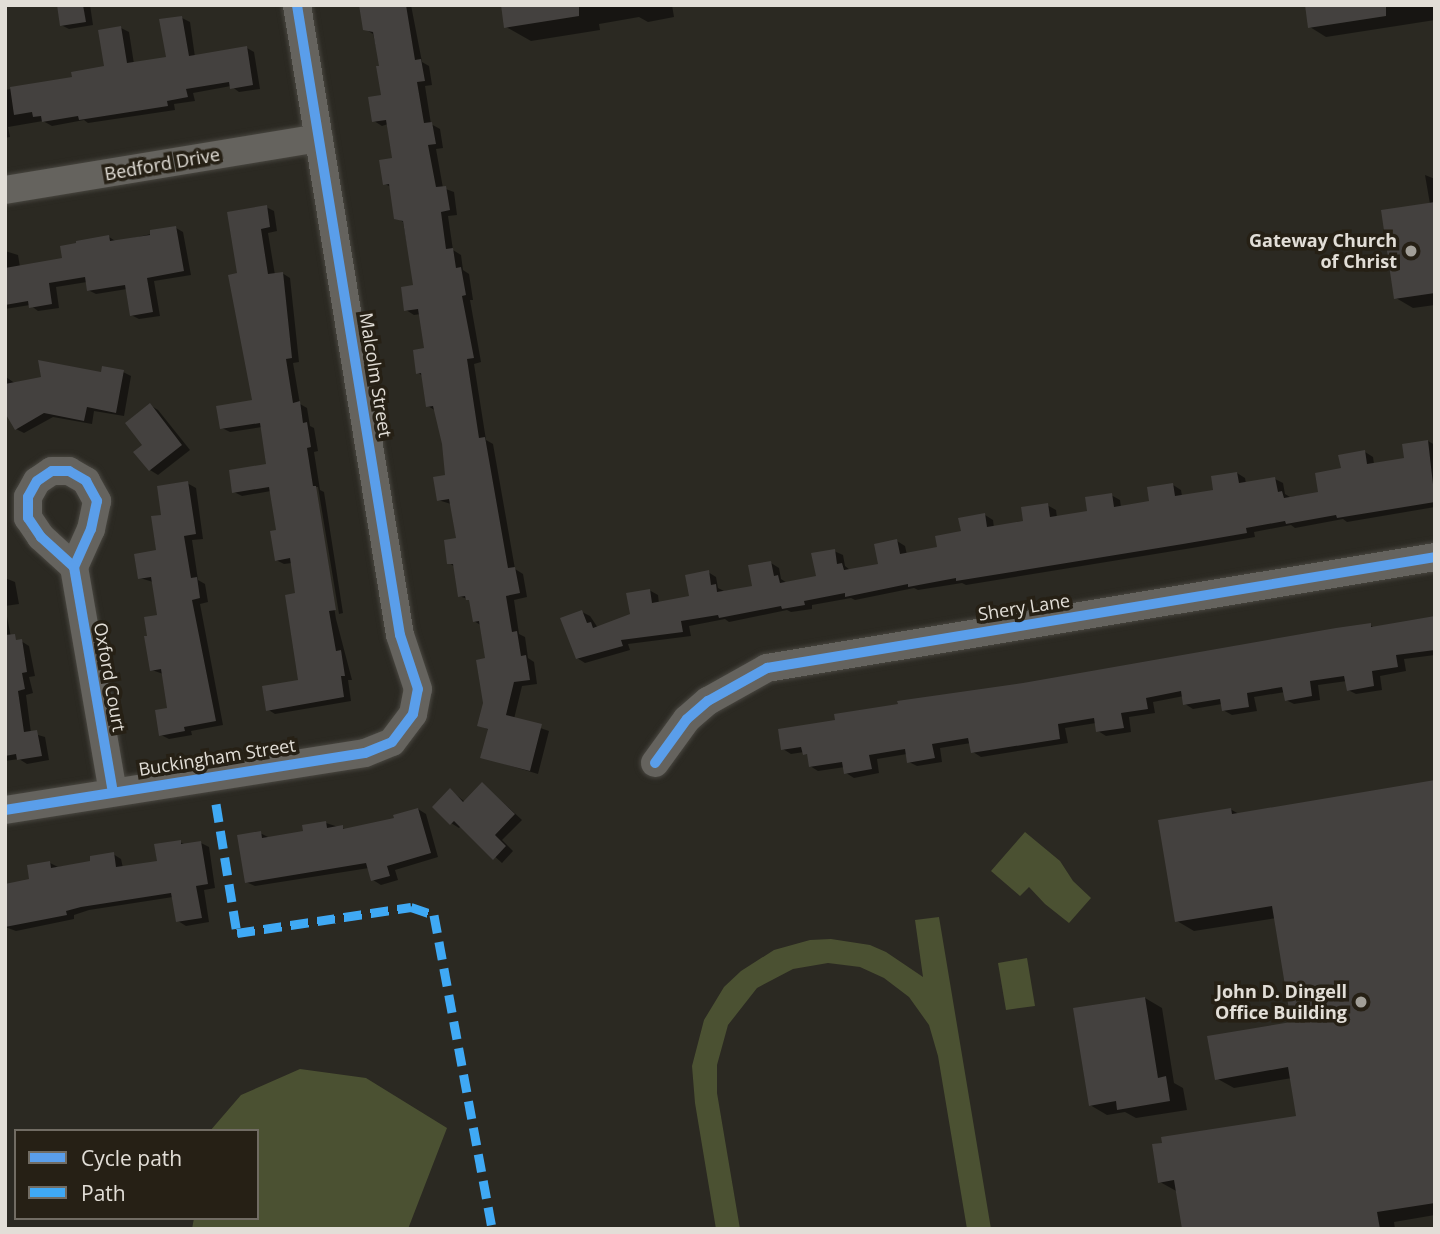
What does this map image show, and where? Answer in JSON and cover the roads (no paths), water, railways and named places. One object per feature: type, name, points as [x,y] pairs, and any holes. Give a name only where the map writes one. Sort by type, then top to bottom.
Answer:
[{"type":"street","name":"Malcolm Street","points":[[297,5],[400,635],[418,689],[413,714],[392,742]]},
{"type":"street","name":"Bedford Drive","points":[[5,190],[318,138]]},
{"type":"street","name":"Shery Lane","points":[[655,764],[687,719],[708,701],[767,668],[1435,557]]},
{"type":"street","name":"Oxford Court","points":[[74,567],[113,792]]},
{"type":"street","name":"Buckingham Street","points":[[5,810],[365,753],[392,742]]},
{"type":"place","name":"Gateway Church of Christ","points":[[1411,251]]},
{"type":"place","name":"John D. Dingell Office Building","points":[[1361,1002]]}]
